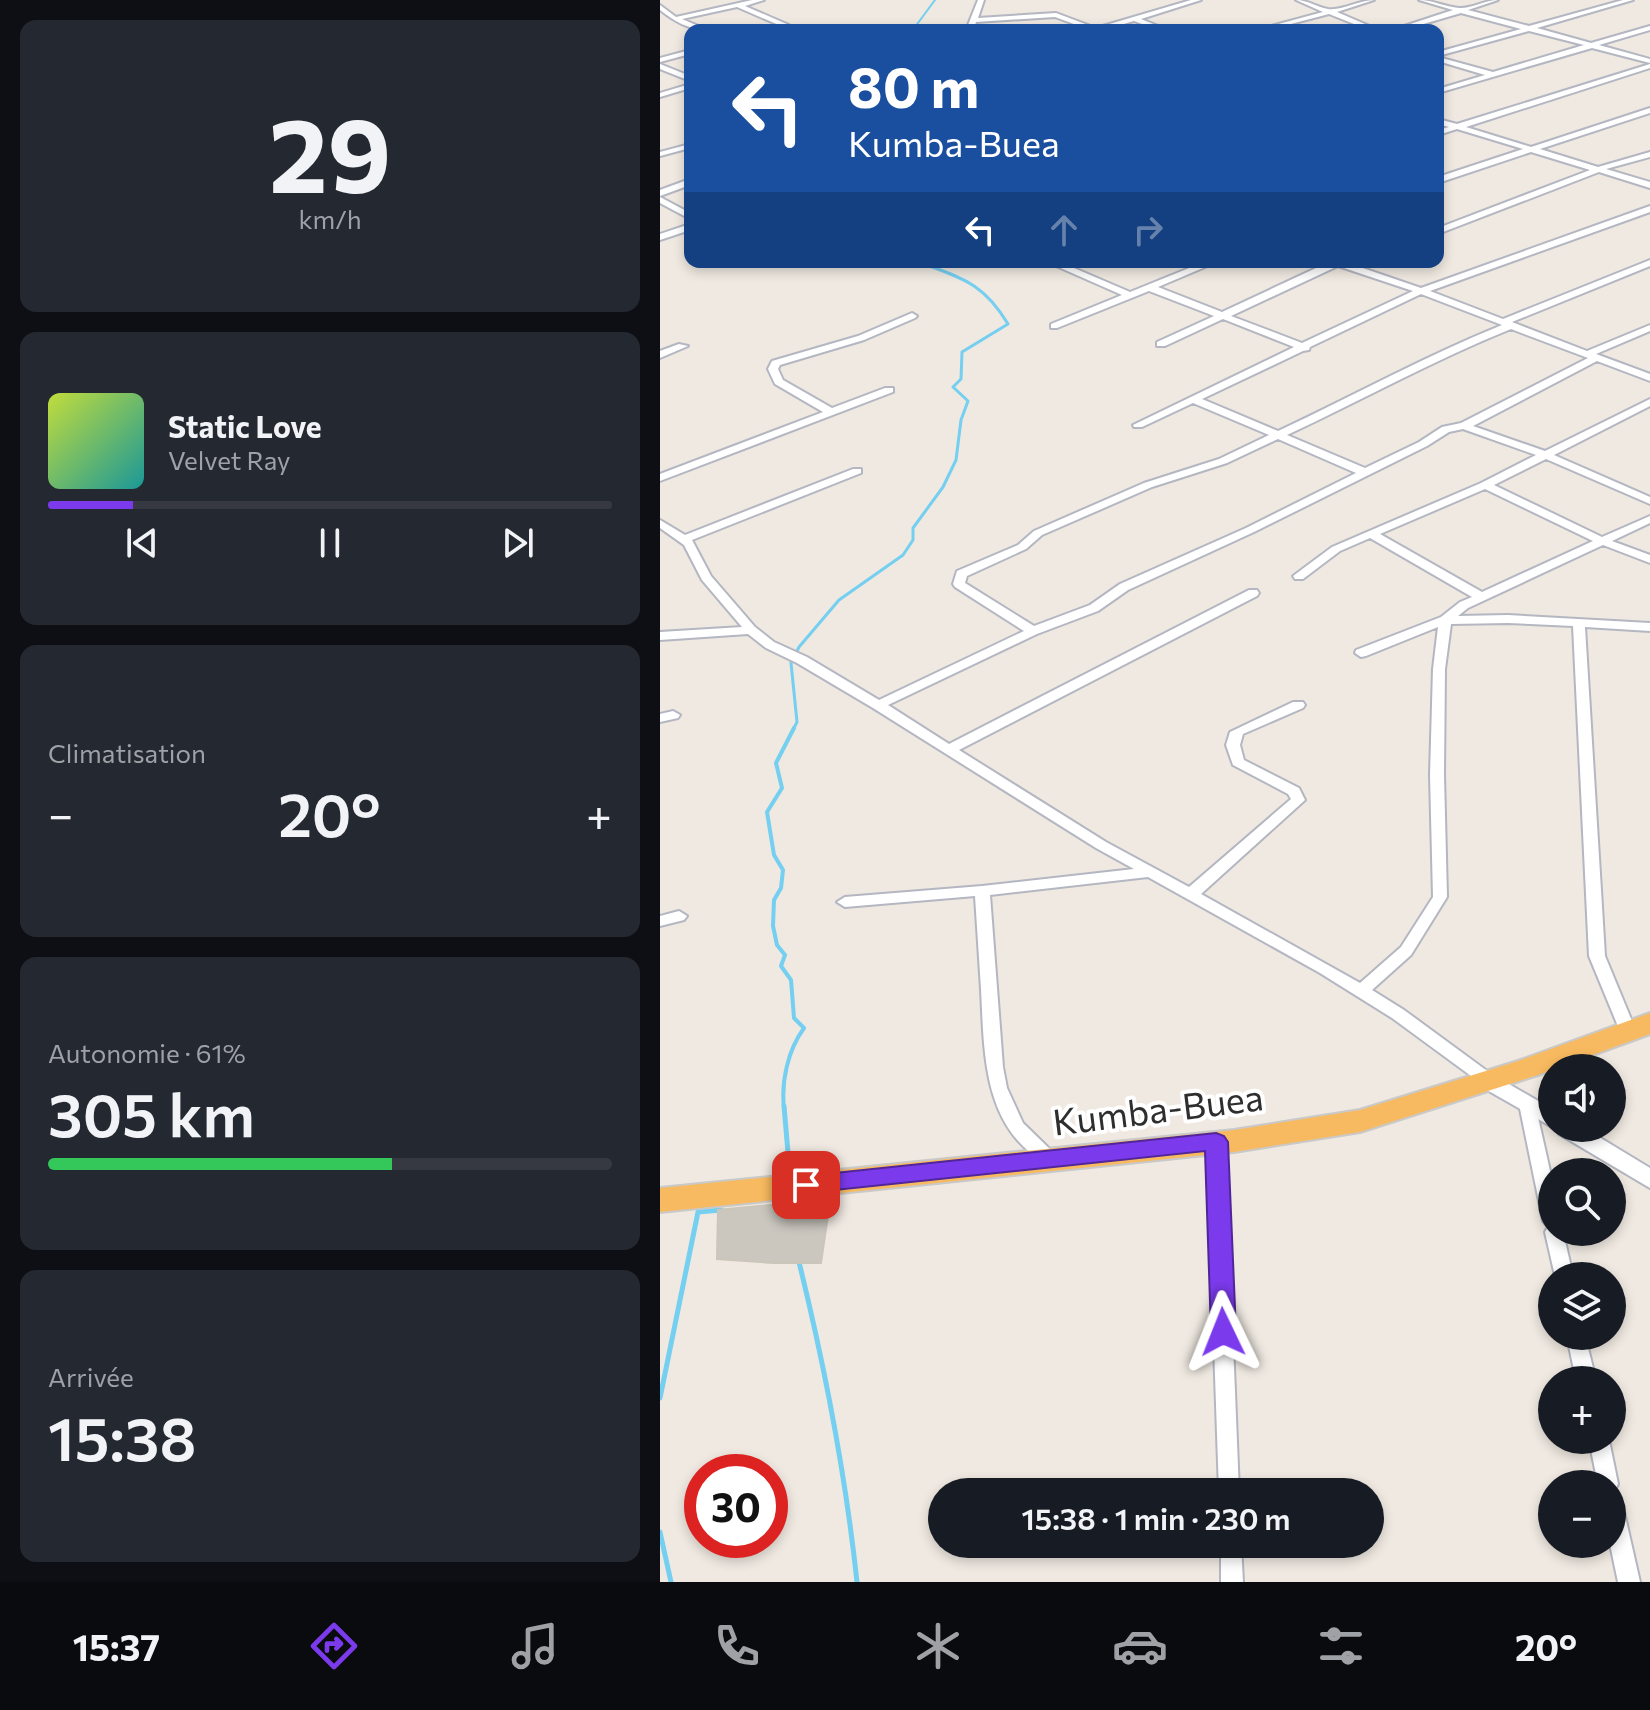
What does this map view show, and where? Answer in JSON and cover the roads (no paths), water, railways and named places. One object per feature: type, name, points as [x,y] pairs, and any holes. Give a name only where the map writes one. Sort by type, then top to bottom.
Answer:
[{"type":"highway","name":"Kumba-Buea","points":[[660,1200],[1052,1161],[1360,1121],[1639,1027]]},
{"type":"street","points":[[675,19],[761,0]]},
{"type":"street","points":[[972,24],[981,0]]},
{"type":"street","points":[[1114,24],[1198,0]]},
{"type":"street","points":[[1299,0],[1360,24]]},
{"type":"street","points":[[1283,24],[1371,0]]},
{"type":"street","points":[[1422,0],[1594,45],[1650,64]]},
{"type":"street","points":[[1417,24],[1495,0]]},
{"type":"street","points":[[1603,0],[1617,4]]},
{"type":"street","points":[[1444,54],[1630,0]]},
{"type":"street","points":[[738,5],[782,24]]},
{"type":"street","points":[[660,7],[675,19],[688,24]]},
{"type":"street","points":[[974,20],[1056,15],[1080,24]]},
{"type":"street","points":[[1133,18],[1148,24]]},
{"type":"street","points":[[1444,89],[1650,28]]},
{"type":"street","points":[[660,60],[684,54]]},
{"type":"street","points":[[1444,58],[1495,75]]},
{"type":"street","points":[[1444,131],[1650,64]]},
{"type":"street","points":[[660,66],[684,76]]},
{"type":"street","points":[[660,95],[684,88]]},
{"type":"street","points":[[1444,178],[1650,110]]},
{"type":"street","points":[[1444,123],[1650,185]]},
{"type":"street","points":[[660,154],[684,148]]},
{"type":"street","points":[[1444,229],[1650,154]]},
{"type":"street","points":[[660,193],[684,184]]},
{"type":"street","points":[[660,200],[684,213]]},
{"type":"street","points":[[1138,425],[1421,291],[1650,209]]},
{"type":"street","points":[[660,237],[684,229]]},
{"type":"street","points":[[1033,631],[959,584],[961,574],[1022,547],[1038,533],[1148,485],[1223,461],[1360,397],[1454,348],[1650,263]]},
{"type":"street","points":[[1070,268],[1130,295]]},
{"type":"street","points":[[1054,326],[1197,268]]},
{"type":"street","points":[[1161,344],[1324,268]]},
{"type":"street","points":[[1354,268],[1650,378]]},
{"type":"street","points":[[1148,287],[1305,348]]},
{"type":"street","points":[[830,411],[779,382],[773,369],[776,363],[861,338],[912,316]]},
{"type":"street","points":[[878,705],[1033,631],[1094,608],[1124,587],[1250,530],[1423,444],[1440,431],[1464,426],[1650,328]]},
{"type":"street","points":[[660,355],[683,346]]},
{"type":"street","points":[[660,478],[889,390]]},
{"type":"street","points":[[1193,399],[1364,472]]},
{"type":"street","points":[[1299,576],[1336,549],[1485,485],[1650,402]]},
{"type":"street","points":[[1464,426],[1546,455],[1650,501]]},
{"type":"street","points":[[684,539],[857,471]]},
{"type":"street","points":[[1485,485],[1602,541],[1650,559]]},
{"type":"street","points":[[1361,653],[1445,620],[1464,605],[1650,519]]},
{"type":"street","points":[[660,523],[684,539],[706,577],[751,630],[770,645],[795,656],[878,705],[1101,845],[1361,991],[1488,1080],[1538,1111]]},
{"type":"street","points":[[1371,534],[1482,597]]},
{"type":"street","points":[[950,749],[1253,593]]},
{"type":"street","points":[[1445,620],[1650,627]]},
{"type":"street","points":[[1361,991],[1406,951],[1440,897],[1437,775],[1439,669],[1445,620]]},
{"type":"street","points":[[1579,623],[1597,956],[1639,1027]]},
{"type":"street","points":[[660,636],[751,630]]},
{"type":"street","points":[[1191,894],[1298,800],[1294,791],[1238,762],[1233,745],[1237,732],[1298,705]]},
{"type":"street","points":[[845,902],[982,891],[1151,872]]},
{"type":"street","points":[[982,891],[994,1074],[1003,1103],[1021,1135],[1052,1161]]},
{"type":"street","points":[[660,921],[679,916]]},
{"type":"street","points":[[1527,1104],[1539,1158]]},
{"type":"street","points":[[1216,1142],[1228,1478]]},
{"type":"street","points":[[1590,1142],[1650,1179]]},
{"type":"street","points":[[1231,1558],[1232,1582]]},
{"type":"street","points":[[1624,1558],[1629,1582]]},
{"type":"waterway","points":[[917,24],[935,0]]},
{"type":"waterway","points":[[794,728],[797,722],[791,663],[799,647],[839,600],[903,555],[913,540],[913,528],[943,487],[956,460],[961,420],[968,401],[953,387],[961,379],[962,352],[1008,324],[980,290],[934,268]]},
{"type":"waterway","points":[[784,1106],[787,1066],[804,1028],[794,1018],[791,980],[781,966],[785,955],[777,945],[773,926],[774,900],[781,888],[783,870],[774,855],[767,812],[782,788],[776,763],[794,728]]},
{"type":"waterway","points":[[784,1106],[790,1176]]},
{"type":"waterway","points":[[660,1398],[698,1212],[721,1210]]},
{"type":"waterway","points":[[798,1258],[833,1419],[857,1582]]},
{"type":"waterway","points":[[660,1532],[671,1582]]}]
